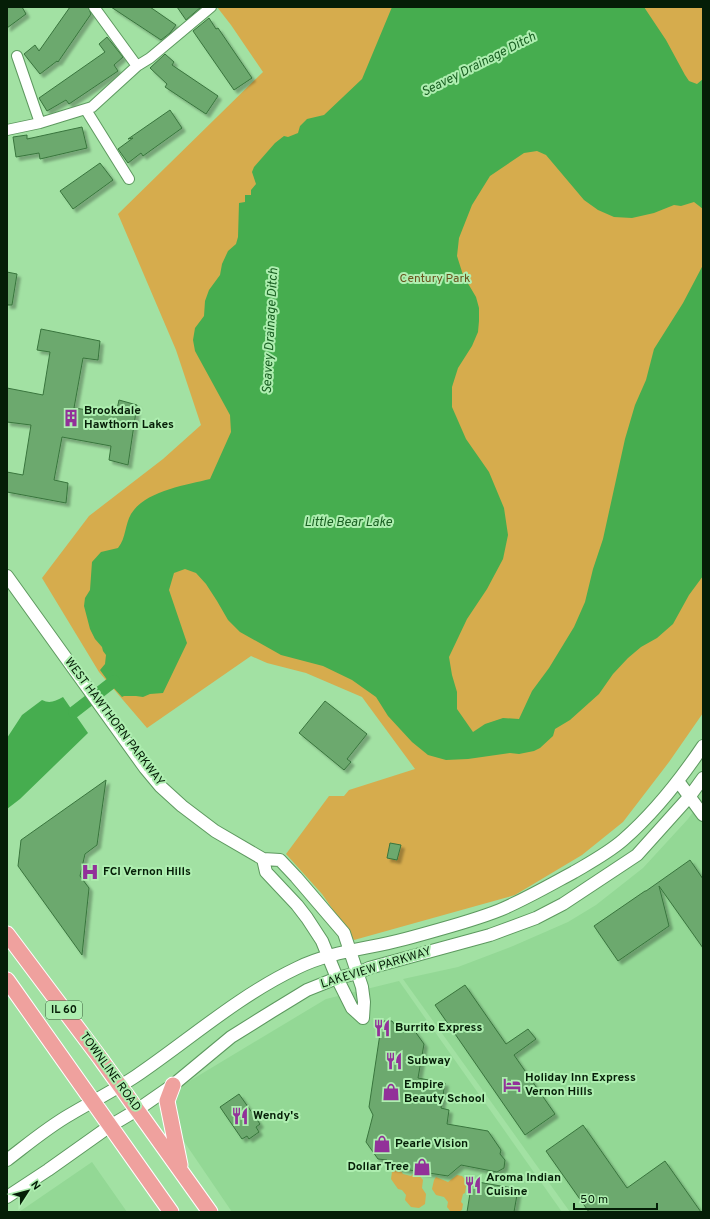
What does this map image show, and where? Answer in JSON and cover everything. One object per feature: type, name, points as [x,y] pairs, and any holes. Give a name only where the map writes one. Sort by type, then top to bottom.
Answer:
[{"type":"main road","name":"TOWNLINE ROAD","points":[[7,934],[100,1058],[181,1169],[210,1212]]},
{"type":"main road","name":"IL 60","points":[[7,980],[171,1212]]},
{"type":"main road","points":[[173,1085],[167,1102],[181,1169]]},
{"type":"street","points":[[94,7],[137,66]]},
{"type":"street","points":[[7,130],[40,123],[92,108],[137,66],[150,58],[211,7]]},
{"type":"street","points":[[17,56],[40,123]]},
{"type":"street","points":[[86,110],[129,179]]},
{"type":"street","name":"WEST HAWTHORN PARKWAY","points":[[7,576],[160,786],[182,806],[235,844],[262,859],[280,860],[344,933],[362,987],[364,1002],[363,1018],[352,1008],[337,978],[322,941],[297,905],[266,872],[262,859]]},
{"type":"street","name":"LAKEVIEW PARKWAY","points":[[7,1160],[57,1123],[136,1076],[217,1016],[258,989],[298,967],[328,955],[396,941],[454,925],[498,910],[528,898],[607,852],[648,817],[678,781],[703,746]]},
{"type":"street","name":"LAKEVIEW PARKWAY","points":[[7,1197],[110,1126],[137,1110],[173,1085],[231,1037],[307,990],[337,978],[358,973],[368,968],[490,935],[536,918],[563,904],[637,855],[690,796],[703,778]]},
{"type":"street","points":[[678,781],[703,815]]},
{"type":"shaded area","points":[[703,798],[703,1212],[570,1212],[403,979],[458,967],[513,946],[568,922],[596,905],[643,868],[688,819]]},
{"type":"shaded area","points":[[399,981],[562,1212],[232,1212],[168,1118],[178,1088],[326,999]]},
{"type":"shaded area","points":[[92,1162],[127,1212],[19,1212]]},
{"type":"green space","name":"Century Park","points":[[217,7],[703,7],[703,713],[669,762],[623,822],[582,855],[515,895],[354,940],[322,894],[286,854],[329,796],[344,796],[349,790],[415,769],[362,697],[306,673],[267,663],[251,656],[147,728],[99,672],[42,578],[89,516],[163,459],[201,425],[176,350],[118,214],[263,72]]},
{"type":"green space","points":[[395,1170],[411,1176],[413,1174],[419,1175],[423,1180],[422,1188],[426,1194],[425,1204],[419,1208],[411,1207],[405,1200],[406,1195],[402,1190],[398,1189],[391,1179],[392,1172]]},
{"type":"green space","points":[[457,1175],[462,1176],[467,1181],[465,1193],[463,1194],[461,1202],[463,1204],[462,1210],[458,1212],[451,1212],[447,1207],[448,1202],[444,1197],[436,1195],[432,1189],[436,1177],[448,1182]]},
{"type":"water","name":"Little Bear Lake","points":[[392,7],[644,7],[666,40],[689,81],[697,84],[703,79],[703,209],[694,202],[681,206],[674,205],[654,213],[632,218],[614,217],[598,210],[584,200],[546,155],[537,151],[524,153],[490,176],[472,205],[459,238],[457,256],[463,275],[476,297],[479,308],[479,321],[478,332],[472,346],[458,368],[452,387],[452,407],[466,439],[489,472],[504,508],[508,535],[503,559],[487,589],[467,619],[449,657],[457,692],[457,709],[473,732],[485,724],[503,718],[519,719],[532,691],[549,668],[574,627],[585,602],[593,569],[603,539],[625,439],[635,405],[646,380],[654,349],[683,303],[703,265],[703,576],[689,595],[673,624],[657,638],[641,647],[628,658],[613,674],[599,694],[570,720],[555,729],[553,736],[540,748],[534,751],[519,754],[510,753],[468,759],[446,760],[428,755],[412,742],[388,716],[376,697],[352,680],[323,666],[281,655],[240,632],[228,620],[206,584],[196,573],[185,569],[174,573],[169,590],[187,643],[163,693],[150,694],[143,697],[122,697],[111,685],[116,682],[113,679],[108,681],[100,670],[105,664],[106,655],[90,629],[84,606],[85,598],[90,590],[92,562],[101,552],[118,548],[123,540],[129,518],[137,506],[156,494],[210,479],[231,432],[230,415],[195,351],[193,340],[195,328],[204,316],[205,301],[209,290],[220,275],[222,264],[228,251],[236,244],[238,237],[239,203],[245,202],[245,195],[251,195],[251,190],[256,184],[252,172],[254,167],[275,143],[284,136],[288,137],[298,133],[300,126],[307,119],[324,115],[362,79]]},
{"type":"water","points":[[63,697],[88,733],[20,799],[7,809],[7,738],[22,715],[42,700],[50,702]]},
{"type":"building","points":[[7,7],[22,7],[26,14],[7,28]]},
{"type":"building","points":[[70,7],[88,7],[91,14],[58,62],[57,61],[40,74],[24,54],[35,45],[39,51]]},
{"type":"building","points":[[111,7],[150,7],[176,25],[170,33],[161,40]]},
{"type":"building","points":[[177,7],[201,7],[186,20]]},
{"type":"building","points":[[209,18],[216,29],[218,28],[252,78],[234,90],[193,31]]},
{"type":"building","points":[[107,37],[123,57],[114,65],[118,71],[69,104],[66,100],[47,111],[39,98],[105,52],[99,44]]},
{"type":"building","points":[[165,54],[174,62],[172,65],[218,96],[206,114],[165,87],[167,84],[150,68]]},
{"type":"building","points":[[170,110],[182,128],[143,156],[141,153],[128,163],[118,149],[133,138],[128,139]]},
{"type":"building","points":[[82,127],[87,148],[40,159],[39,153],[16,157],[13,137],[27,135],[27,139]]},
{"type":"building","points":[[100,163],[113,180],[73,209],[60,191]]},
{"type":"building","points":[[7,272],[17,274],[12,305],[7,305]]},
{"type":"building","name":"Brookdale Hawthorn Lakes","points":[[41,329],[100,341],[98,360],[83,358],[74,408],[116,414],[119,400],[137,405],[128,465],[109,460],[111,446],[62,437],[54,480],[68,483],[66,503],[7,492],[7,472],[23,475],[31,425],[7,422],[7,388],[43,395],[50,352],[37,350]]},
{"type":"building","points":[[325,701],[367,734],[347,759],[351,762],[344,770],[299,733]]},
{"type":"building","points":[[106,780],[97,845],[85,854],[80,876],[89,888],[82,955],[18,866],[21,840]]},
{"type":"building","points":[[390,843],[401,845],[397,860],[387,858]]},
{"type":"building","points":[[690,860],[703,879],[703,948],[659,886],[669,926],[618,961],[594,926]]},
{"type":"building","name":"Holiday Inn Express Vernon Hills","points":[[465,985],[506,1044],[528,1029],[536,1039],[514,1055],[555,1114],[525,1135],[435,1005]]},
{"type":"building","points":[[384,1021],[392,1021],[398,1029],[414,1030],[424,1044],[418,1078],[445,1083],[441,1108],[449,1110],[447,1124],[488,1131],[501,1150],[500,1154],[505,1160],[504,1168],[497,1172],[461,1165],[448,1176],[390,1167],[387,1160],[378,1159],[366,1142],[373,1115],[369,1107],[381,1027]]},
{"type":"building","name":"Wendy's","points":[[239,1094],[260,1124],[256,1127],[259,1132],[249,1139],[247,1136],[242,1139],[220,1107]]},
{"type":"building","points":[[583,1125],[627,1188],[665,1161],[701,1212],[589,1212],[546,1151]]},
{"type":"building","points":[[472,1181],[518,1189],[514,1212],[467,1212]]},
{"type":"waterway","name":"Seavey Drainage Ditch","points":[[74,712],[114,681]]},
{"type":"place","name":"Brookdale Hawthorn Lakes","points":[[71,418]]},
{"type":"place","name":"FCI Vernon Hills","points":[[90,872]]},
{"type":"place","name":"Burrito Express","points":[[382,1028]]},
{"type":"place","name":"Subway","points":[[394,1061]]},
{"type":"place","name":"Holiday Inn Express Vernon Hills","points":[[512,1085]]},
{"type":"place","name":"Empire Beauty School","points":[[391,1092]]},
{"type":"place","name":"Wendy's","points":[[240,1116]]},
{"type":"place","name":"Pearle Vision","points":[[382,1144]]},
{"type":"place","name":"Dollar Tree","points":[[422,1167]]},
{"type":"place","name":"Aroma Indian Cuisine","points":[[473,1185]]}]
